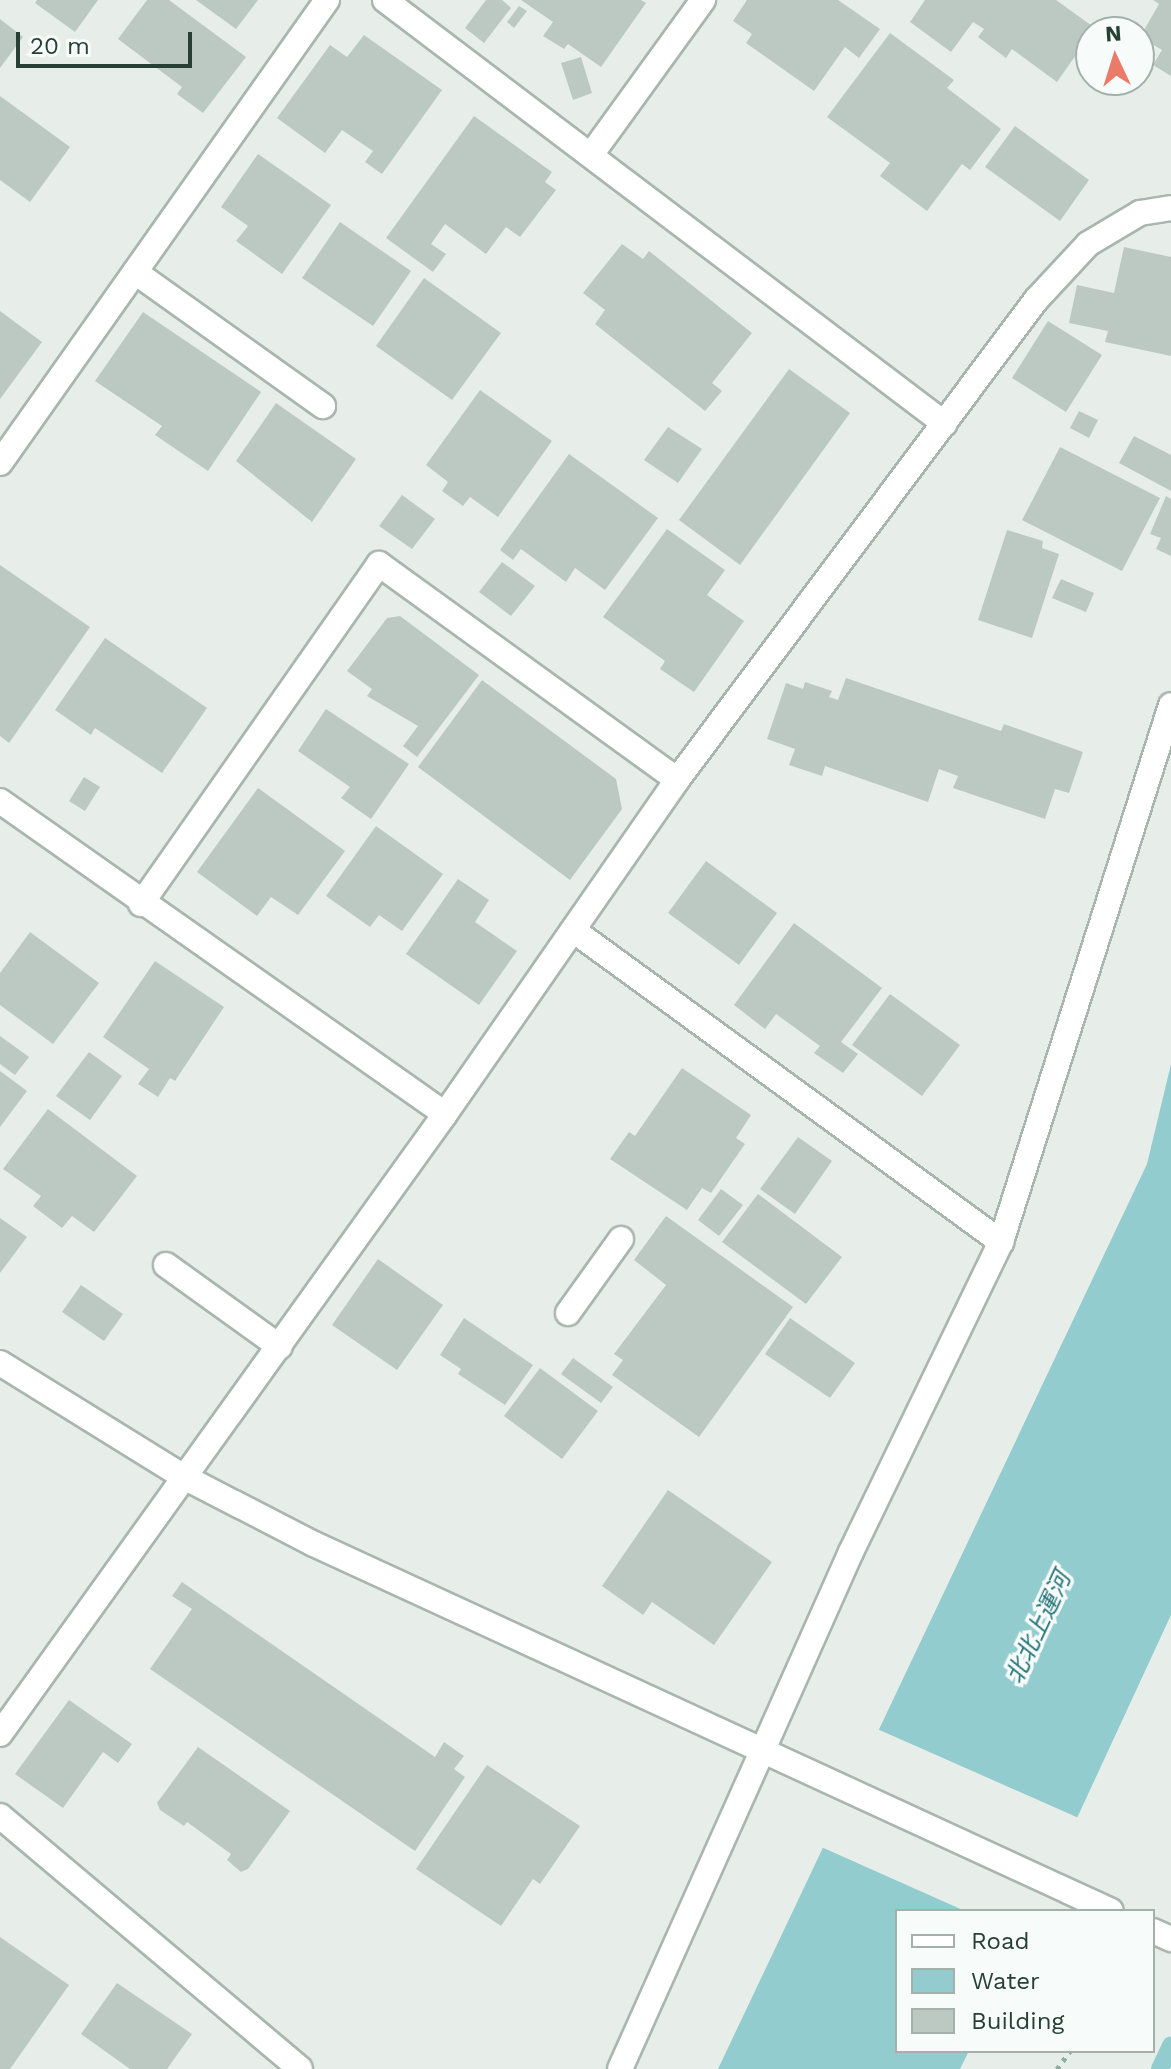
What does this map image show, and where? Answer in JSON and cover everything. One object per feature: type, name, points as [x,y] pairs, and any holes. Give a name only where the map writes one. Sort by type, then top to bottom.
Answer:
[{"type":"street","points":[[0,463],[327,0]]},
{"type":"street","points":[[385,0],[593,152],[945,424]]},
{"type":"street","points":[[593,152],[703,0]]},
{"type":"street","points":[[0,1734],[280,1347],[677,780],[1036,300],[1088,244],[1140,213],[1171,208]]},
{"type":"street","points":[[135,272],[323,406]]},
{"type":"street","points":[[141,904],[379,564],[677,780]]},
{"type":"street","points":[[620,2069],[851,1552],[1001,1242],[1171,705]]},
{"type":"street","points":[[0,801],[141,904],[445,1114]]},
{"type":"street","points":[[573,930],[1001,1242]]},
{"type":"street","points":[[568,1313],[621,1239]]},
{"type":"street","points":[[166,1265],[280,1347]]},
{"type":"street","points":[[0,1363],[184,1477],[314,1544],[761,1754],[1106,1909]]},
{"type":"street","points":[[0,1816],[300,2069]]},
{"type":"water","name":"北北上運河","points":[[1171,1064],[1171,1615],[1035,1909],[895,1909],[895,2053],[968,2053],[960,2069],[718,2069],[1147,1164]]},
{"type":"pier","points":[[875,1728],[1081,1819],[1039,1909],[961,1909],[819,1846]]},
{"type":"building","points":[[37,0],[98,0],[75,32],[35,3]]},
{"type":"building","points":[[147,0],[169,0],[246,57],[203,113],[177,94],[182,87],[118,39]]},
{"type":"building","points":[[196,0],[258,0],[236,29]]},
{"type":"building","points":[[486,0],[502,0],[511,8],[484,43],[465,28]]},
{"type":"building","points":[[521,0],[641,0],[646,3],[601,67],[568,44],[564,49],[543,36],[553,22]]},
{"type":"building","points":[[747,0],[838,0],[880,29],[859,58],[845,47],[814,91],[746,43],[752,34],[733,21]]},
{"type":"building","points":[[925,0],[1056,0],[1078,16],[1075,16],[1075,56],[1057,82],[1012,49],[1006,58],[978,37],[984,29],[973,22],[951,52],[910,22]]},
{"type":"building","points":[[1153,0],[1171,0],[1171,76],[1155,66],[1162,50],[1155,46],[1155,16],[1152,16],[1159,4]]},
{"type":"building","points":[[519,6],[527,11],[514,28],[507,22]]},
{"type":"building","points":[[0,19],[23,37],[0,68]]},
{"type":"building","points":[[890,33],[954,80],[947,88],[1001,129],[970,170],[962,164],[927,211],[880,176],[890,163],[827,117]]},
{"type":"building","points":[[364,35],[442,90],[382,174],[365,162],[373,151],[342,130],[325,153],[277,118],[330,45],[347,57]]},
{"type":"building","points":[[581,57],[592,93],[573,100],[561,63]]},
{"type":"building","points":[[0,96],[70,147],[30,202],[0,180]]},
{"type":"building","points":[[474,116],[552,172],[545,182],[556,190],[520,237],[506,227],[486,254],[445,224],[431,244],[446,254],[433,272],[386,238]]},
{"type":"building","points":[[1015,126],[1089,180],[1060,221],[985,167]]},
{"type":"building","points":[[258,154],[331,205],[282,274],[236,241],[248,226],[221,207]]},
{"type":"building","points":[[340,222],[411,271],[373,326],[302,278]]},
{"type":"building","points":[[622,244],[643,259],[649,251],[752,333],[712,383],[722,391],[705,411],[595,324],[605,310],[583,293]]},
{"type":"building","points":[[1124,247],[1171,257],[1171,356],[1105,342],[1108,331],[1069,323],[1077,285],[1114,293]]},
{"type":"building","points":[[424,278],[501,333],[452,400],[376,346]]},
{"type":"building","points":[[0,311],[42,342],[0,399]]},
{"type":"building","points":[[143,312],[261,392],[208,471],[155,435],[162,426],[95,381]]},
{"type":"building","points":[[1048,321],[1102,355],[1066,412],[1012,378]]},
{"type":"building","points":[[789,369],[850,413],[740,565],[679,520]]},
{"type":"building","points":[[480,390],[552,441],[498,517],[470,497],[463,506],[442,491],[448,482],[426,465]]},
{"type":"building","points":[[276,403],[356,459],[312,522],[236,461]]},
{"type":"building","points":[[1079,411],[1098,420],[1089,438],[1070,428]]},
{"type":"building","points":[[668,427],[702,449],[678,483],[644,460]]},
{"type":"building","points":[[1134,436],[1171,455],[1171,491],[1119,463]]},
{"type":"building","points":[[1060,447],[1160,498],[1122,571],[1022,520]]},
{"type":"building","points":[[569,454],[658,518],[605,590],[575,568],[566,582],[521,549],[513,560],[500,550]]},
{"type":"building","points":[[402,495],[435,519],[412,549],[379,526]]},
{"type":"building","points":[[1166,496],[1171,499],[1171,556],[1156,549],[1161,538],[1150,534]]},
{"type":"building","points":[[667,529],[725,570],[707,595],[744,621],[694,692],[660,669],[665,661],[603,617]]},
{"type":"building","points":[[1007,530],[1043,541],[1042,548],[1059,554],[1032,638],[978,620]]},
{"type":"building","points":[[502,562],[535,586],[511,616],[479,592]]},
{"type":"building","points":[[0,565],[90,627],[9,743],[0,736]]},
{"type":"building","points":[[1061,579],[1094,593],[1086,612],[1052,598]]},
{"type":"building","points":[[400,616],[479,675],[417,757],[403,746],[418,726],[367,696],[372,689],[347,671],[387,618]]},
{"type":"building","points":[[105,638],[207,708],[162,773],[95,728],[91,735],[55,710]]},
{"type":"building","points":[[846,678],[1001,731],[1004,724],[1083,752],[1069,793],[1055,789],[1045,819],[953,788],[958,776],[939,769],[928,802],[825,766],[822,776],[789,765],[795,749],[767,739],[786,683],[803,689],[805,682],[832,691],[829,697],[838,700]]},
{"type":"building","points":[[482,680],[616,779],[622,809],[570,880],[418,767]]},
{"type":"building","points":[[326,709],[409,764],[371,819],[341,798],[350,787],[298,751]]},
{"type":"building","points":[[84,777],[100,787],[85,811],[69,801]]},
{"type":"building","points":[[258,788],[345,851],[298,915],[271,897],[257,916],[197,872]]},
{"type":"building","points":[[376,826],[443,874],[402,931],[379,915],[370,927],[326,896]]},
{"type":"building","points":[[706,861],[777,913],[739,965],[668,913]]},
{"type":"building","points":[[458,879],[489,900],[475,922],[517,951],[479,1005],[406,954]]},
{"type":"building","points":[[794,923],[882,988],[841,1042],[858,1054],[843,1073],[814,1053],[820,1046],[776,1014],[765,1029],[734,1005]]},
{"type":"building","points":[[30,932],[99,983],[53,1044],[0,1005],[0,973]]},
{"type":"building","points":[[155,961],[224,1007],[175,1081],[170,1078],[158,1097],[138,1084],[149,1069],[103,1037]]},
{"type":"building","points":[[890,994],[960,1045],[922,1096],[852,1045]]},
{"type":"building","points":[[0,1036],[29,1057],[15,1075],[0,1064]]},
{"type":"building","points":[[89,1052],[122,1076],[90,1120],[56,1096]]},
{"type":"building","points":[[682,1068],[751,1115],[736,1138],[745,1144],[711,1193],[702,1188],[687,1210],[610,1159],[629,1132],[635,1136]]},
{"type":"building","points":[[0,1071],[27,1091],[0,1127]]},
{"type":"building","points":[[48,1109],[137,1176],[94,1232],[72,1216],[62,1228],[33,1206],[41,1196],[3,1169]]},
{"type":"building","points":[[798,1137],[832,1161],[795,1214],[760,1189]]},
{"type":"building","points":[[721,1189],[743,1205],[719,1236],[698,1220]]},
{"type":"building","points":[[758,1194],[842,1257],[806,1304],[722,1242]]},
{"type":"building","points":[[666,1216],[793,1307],[699,1437],[612,1375],[623,1360],[614,1354],[666,1285],[634,1260]]},
{"type":"building","points":[[0,1218],[27,1237],[0,1273]]},
{"type":"building","points":[[378,1259],[443,1305],[397,1370],[332,1325]]},
{"type":"building","points":[[81,1285],[123,1314],[104,1341],[62,1312]]},
{"type":"building","points":[[464,1318],[533,1365],[505,1405],[458,1374],[461,1369],[440,1355]]},
{"type":"building","points":[[790,1318],[855,1363],[830,1398],[765,1354]]},
{"type":"building","points":[[573,1358],[613,1387],[601,1403],[561,1374]]},
{"type":"building","points":[[540,1368],[598,1411],[562,1459],[504,1416]]},
{"type":"building","points":[[668,1490],[772,1562],[714,1645],[652,1602],[643,1615],[602,1586]]},
{"type":"building","points":[[182,1582],[435,1757],[444,1742],[464,1756],[454,1769],[465,1777],[415,1851],[150,1669],[192,1609],[172,1596]]},
{"type":"building","points":[[69,1700],[132,1744],[118,1763],[103,1752],[63,1808],[15,1774]]},
{"type":"building","points":[[198,1747],[290,1811],[248,1869],[241,1872],[227,1860],[231,1854],[187,1822],[184,1826],[160,1810],[157,1803]]},
{"type":"building","points":[[487,1765],[580,1826],[540,1884],[533,1879],[501,1926],[416,1869]]},
{"type":"building","points":[[0,1937],[69,1985],[10,2069],[0,2069]]},
{"type":"building","points":[[117,1983],[192,2034],[167,2069],[130,2069],[81,2034]]},
{"type":"waterway","points":[[1160,2069],[1171,2045]]}]
